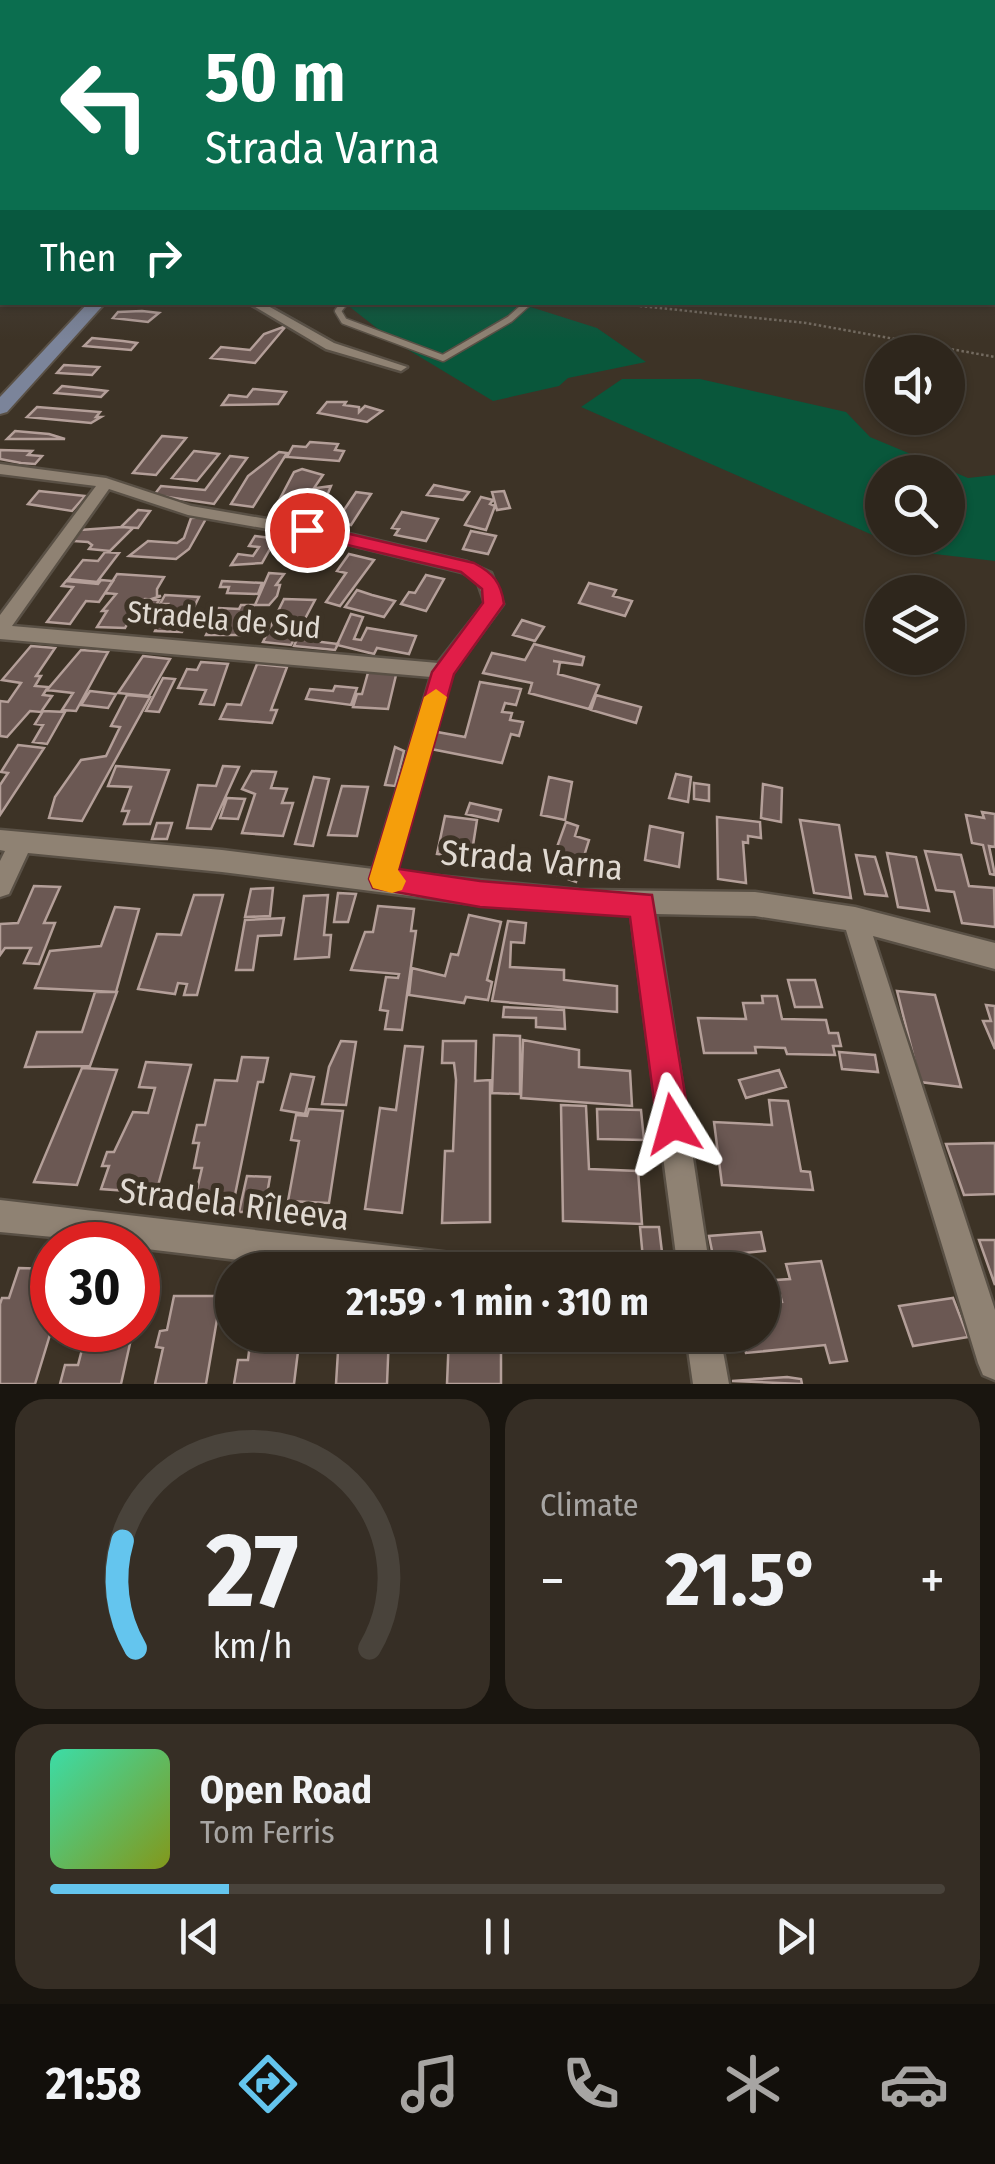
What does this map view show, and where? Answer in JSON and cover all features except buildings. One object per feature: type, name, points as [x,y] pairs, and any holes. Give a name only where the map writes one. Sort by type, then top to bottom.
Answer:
[{"type":"main road","points":[[0,408],[95,305]]},
{"type":"street","points":[[257,305],[330,346],[401,367]]},
{"type":"street","points":[[0,469],[106,483],[188,510],[336,536],[467,568],[484,577],[494,604],[443,672],[382,879]]},
{"type":"street","points":[[0,630],[106,483]]},
{"type":"street","name":"Stradela de Sud","points":[[0,630],[443,672]]},
{"type":"street","points":[[0,886],[10,841]]},
{"type":"street","name":"Strada Varna","points":[[10,841],[382,879],[480,894],[642,904],[755,904],[856,920],[995,956]]},
{"type":"street","points":[[642,904],[691,1252]]},
{"type":"street","points":[[856,920],[995,1363]]},
{"type":"street","name":"Stradela Rîleeva","points":[[0,1216],[306,1252]]},
{"type":"street","points":[[705,1352],[710,1384]]},
{"type":"lane","points":[[342,305],[338,311],[344,321],[443,358],[466,339],[507,324],[526,305]]},
{"type":"path","points":[[629,305],[806,323],[995,356]]},
{"type":"green space","points":[[347,305],[524,305],[597,328],[646,362],[568,378],[559,386],[493,401],[392,340]]},
{"type":"green space","points":[[622,379],[700,379],[846,412],[865,435],[913,455],[865,455],[865,532],[581,407]]},
{"type":"green space","points":[[995,475],[995,561],[943,555],[965,555],[965,477]]},
{"type":"slow traffic","points":[[392,881],[382,879],[436,697]]},
{"type":"route","points":[[307,530],[467,568],[484,577],[492,588],[494,604],[443,672],[382,879],[480,894],[642,904],[673,1124]]}]
